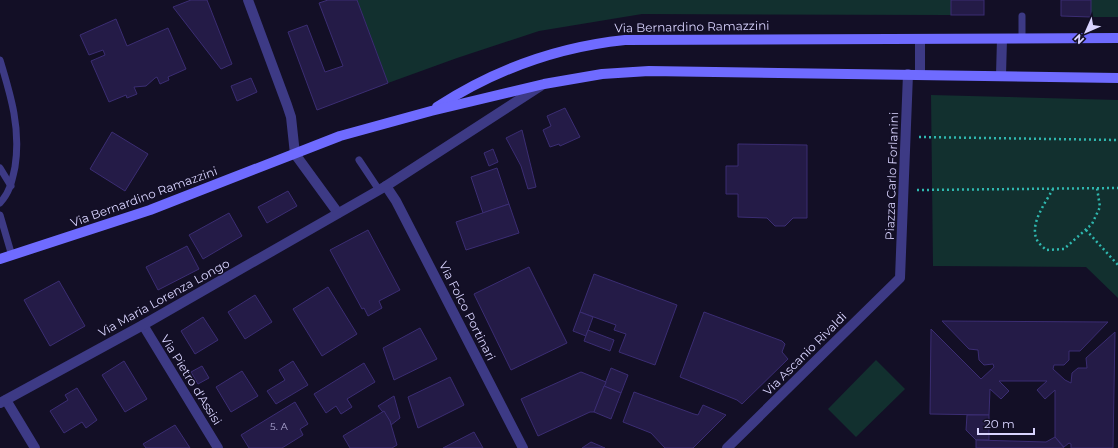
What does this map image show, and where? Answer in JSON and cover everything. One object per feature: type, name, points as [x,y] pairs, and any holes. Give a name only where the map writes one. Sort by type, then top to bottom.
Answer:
[{"type":"street","points":[[248,0],[287,105],[295,154],[338,213]]},
{"type":"street","name":"Via Bernardino Ramazzini","points":[[431,111],[468,88],[506,69],[572,48],[597,44],[650,39],[920,40],[1118,38]]},
{"type":"street","points":[[1001,75],[1002,39]]},
{"type":"street","points":[[920,40],[920,75]]},
{"type":"street","name":"Via Bernardino Ramazzini","points":[[0,260],[150,210],[340,136],[431,111],[544,84],[602,74],[649,71],[1001,75],[1118,78]]},
{"type":"street","name":"Piazza Carlo Forlanini","points":[[900,278],[907,137],[908,74]]},
{"type":"street","name":"Via Bernardino Ramazzini","points":[[338,213],[383,188],[544,84]]},
{"type":"street","name":"Via Folco Portinari","points":[[383,188],[396,200],[523,448]]},
{"type":"street","name":"Via Maria Lorenza Longo","points":[[3,401],[143,325],[303,235],[338,213]]},
{"type":"street","name":"Via Ascanio Rivaldi","points":[[727,448],[900,278]]},
{"type":"street","name":"Via Pietro d'Assisi","points":[[143,325],[218,448]]},
{"type":"street","points":[[3,401],[35,448]]},
{"type":"lane","points":[[1022,16],[1022,38]]},
{"type":"lane","points":[[0,60],[14,109],[18,134],[11,186],[8,193],[0,203]]},
{"type":"lane","points":[[359,160],[383,188]]},
{"type":"lane","points":[[0,168],[11,186]]},
{"type":"lane","points":[[0,215],[12,256]]},
{"type":"path","points":[[907,137],[1118,140]]},
{"type":"path","points":[[1053,189],[1040,213],[1035,230],[1037,240],[1046,250],[1064,249],[1092,224],[1100,207],[1097,188]]},
{"type":"path","points":[[904,190],[1118,188]]},
{"type":"path","points":[[1086,230],[1118,265]]},
{"type":"green space","points":[[357,0],[951,0],[951,15],[642,14],[539,31],[388,83]]},
{"type":"green space","points":[[1091,0],[1118,0],[1118,17],[1091,17]]},
{"type":"green space","points":[[931,95],[1118,100],[1118,298],[1086,267],[933,266]]},
{"type":"green space","points":[[876,360],[905,389],[856,437],[828,409]]},
{"type":"building","points":[[191,0],[207,0],[232,64],[221,69],[173,7]]},
{"type":"building","points":[[328,0],[357,0],[388,83],[317,110],[288,32],[307,25],[325,72],[343,66],[319,3]]},
{"type":"building","points":[[951,0],[984,0],[984,15],[951,15]]},
{"type":"building","points":[[1061,0],[1091,0],[1091,17],[1061,16]]},
{"type":"building","points":[[116,19],[127,46],[168,28],[186,69],[168,77],[169,80],[160,84],[157,77],[146,86],[134,87],[137,94],[127,98],[126,95],[109,102],[91,61],[105,55],[103,50],[89,55],[80,35]]},
{"type":"building","points":[[251,78],[257,92],[237,101],[231,86]]},
{"type":"building","points":[[565,108],[580,137],[560,146],[559,144],[550,147],[543,130],[551,126],[547,116]]},
{"type":"building","points":[[522,130],[536,187],[528,189],[521,166],[506,138]]},
{"type":"building","points":[[112,132],[148,154],[125,191],[90,169]]},
{"type":"building","points":[[738,144],[807,145],[807,218],[793,218],[785,226],[775,226],[767,218],[738,217],[738,194],[726,194],[726,166],[738,166]]},
{"type":"building","points":[[493,149],[498,162],[489,166],[484,153]]},
{"type":"building","points":[[497,168],[509,204],[483,213],[471,177]]},
{"type":"building","points":[[288,191],[297,206],[267,223],[258,207]]},
{"type":"building","points":[[509,204],[519,233],[466,250],[456,222]]},
{"type":"building","points":[[229,213],[242,236],[203,259],[189,235]]},
{"type":"building","points":[[368,230],[400,290],[379,301],[382,308],[368,316],[364,308],[362,309],[330,250]]},
{"type":"building","points":[[187,246],[199,269],[158,290],[146,267]]},
{"type":"building","points":[[529,267],[567,343],[511,370],[474,294]]},
{"type":"building","points":[[594,274],[677,305],[655,365],[619,352],[626,334],[614,330],[616,325],[580,312]]},
{"type":"building","points":[[59,281],[85,326],[50,346],[24,300]]},
{"type":"building","points":[[328,287],[357,334],[322,356],[293,309]]},
{"type":"building","points":[[255,295],[272,322],[245,339],[228,312]]},
{"type":"building","points":[[580,312],[593,317],[586,336],[573,331]]},
{"type":"building","points":[[704,312],[782,341],[785,344],[782,352],[788,359],[742,404],[737,400],[680,377]]},
{"type":"building","points":[[203,317],[218,340],[195,354],[181,331]]},
{"type":"building","points":[[942,321],[1108,322],[1080,351],[1069,351],[1069,360],[1064,365],[1054,365],[1053,369],[1065,380],[1071,383],[1072,373],[1078,368],[1087,368],[1086,358],[1115,332],[1113,448],[1071,448],[1071,444],[1069,443],[1064,447],[1055,437],[1055,390],[1045,399],[1037,390],[1047,381],[999,381],[1009,391],[1001,399],[990,389],[989,415],[930,414],[931,329],[981,379],[994,367],[993,364],[984,365],[979,360],[978,350],[969,349]]},
{"type":"building","points":[[420,328],[437,359],[394,380],[383,348]]},
{"type":"building","points":[[588,330],[614,340],[610,351],[584,341]]},
{"type":"building","points":[[124,361],[147,399],[125,412],[102,375]]},
{"type":"building","points":[[293,361],[308,385],[276,404],[267,391],[285,380],[279,370]]},
{"type":"building","points":[[364,363],[375,382],[347,399],[352,407],[341,414],[336,406],[326,413],[314,394]]},
{"type":"building","points":[[202,366],[209,378],[198,384],[191,372]]},
{"type":"building","points":[[611,368],[628,375],[621,393],[604,386]]},
{"type":"building","points":[[242,371],[258,396],[231,412],[216,387]]},
{"type":"building","points":[[581,372],[606,382],[594,412],[590,412],[538,436],[521,399]]},
{"type":"building","points":[[450,377],[464,405],[418,428],[408,397]]},
{"type":"building","points":[[604,386],[621,393],[611,419],[594,412]]},
{"type":"building","points":[[77,388],[97,420],[86,428],[82,422],[64,433],[50,411],[68,400],[65,395]]},
{"type":"building","points":[[634,392],[698,415],[703,405],[726,415],[693,448],[665,448],[651,433],[623,422]]},
{"type":"building","points":[[394,396],[400,418],[391,425],[390,421],[378,406]]},
{"type":"building","points":[[295,402],[308,424],[300,429],[303,435],[282,448],[249,448],[241,435]]},
{"type":"building","points":[[384,411],[390,421],[397,445],[392,448],[350,448],[343,436]]},
{"type":"building","points":[[967,415],[989,415],[989,440],[976,440],[966,430]]},
{"type":"building","points":[[175,425],[190,448],[146,448],[143,444]]},
{"type":"building","points":[[474,432],[483,448],[443,448]]},
{"type":"building","points":[[1055,437],[1064,448],[976,448],[976,440],[1046,442]]},
{"type":"building","points":[[591,442],[605,448],[582,448]]}]
